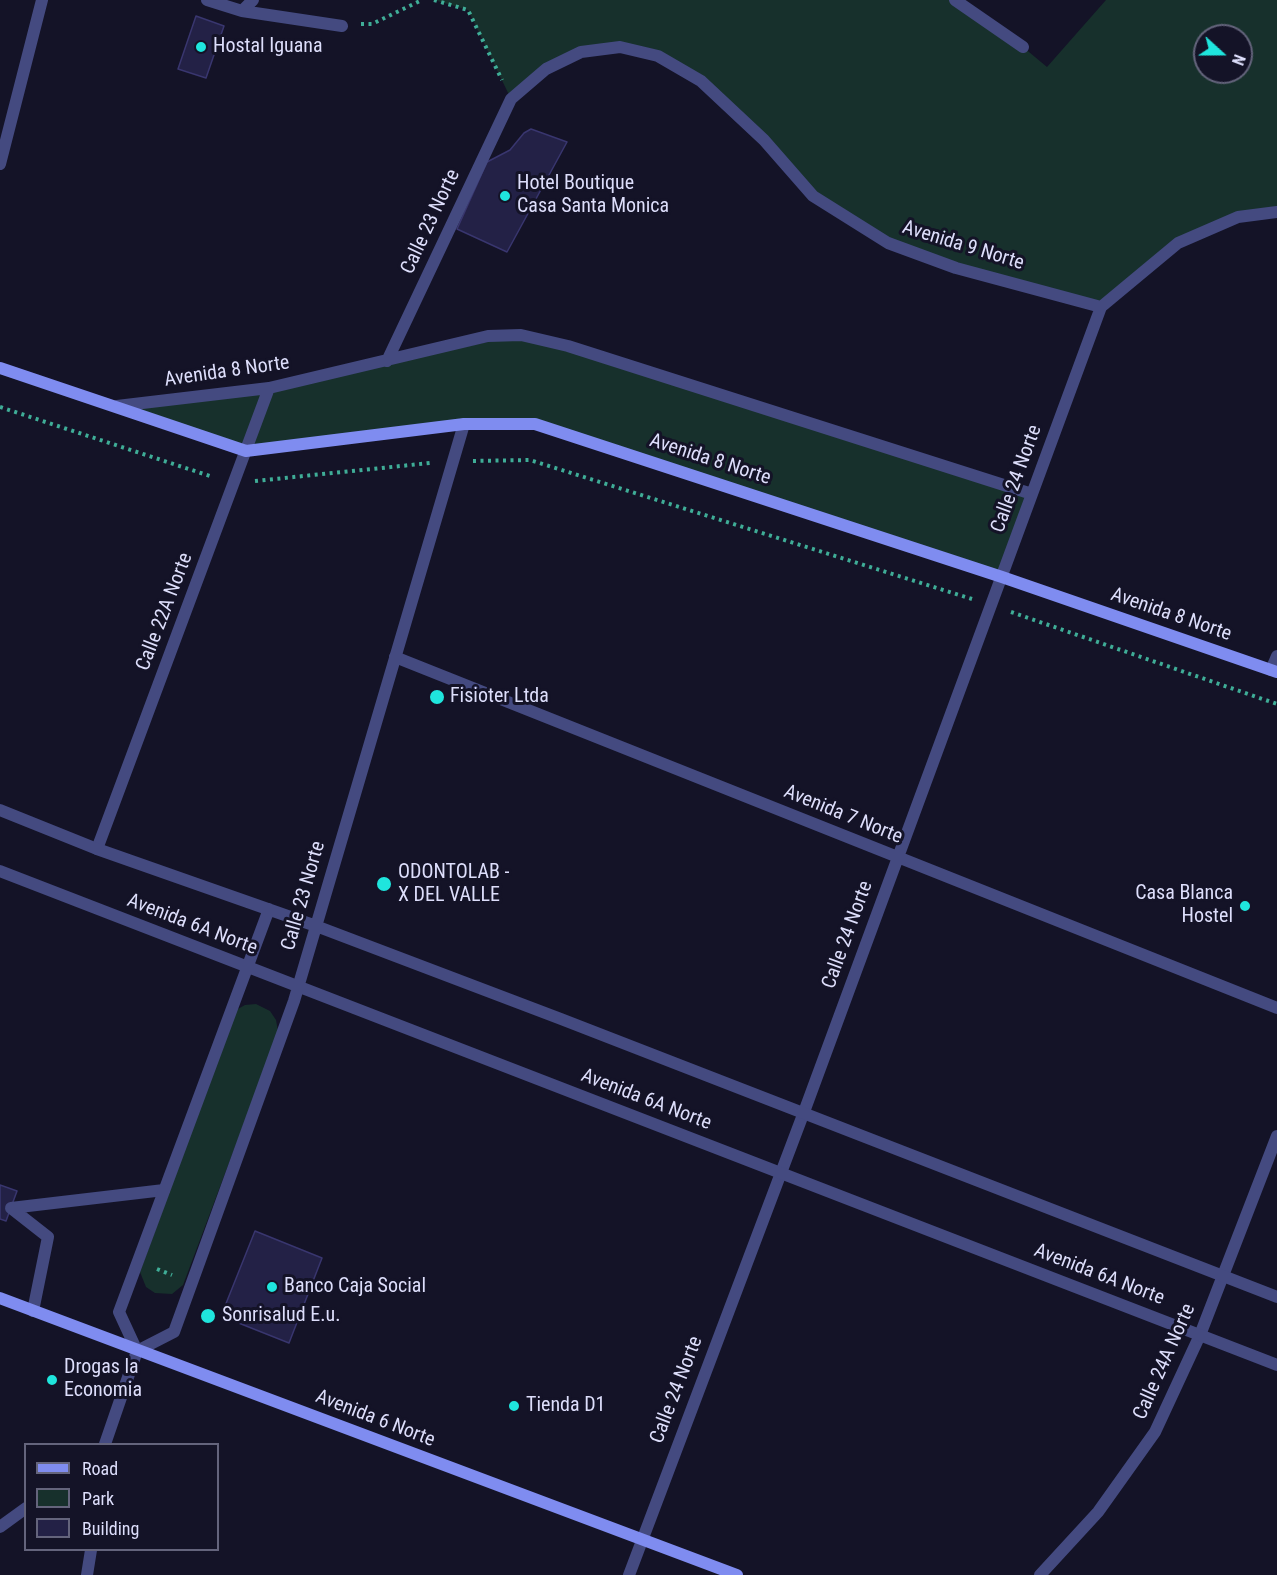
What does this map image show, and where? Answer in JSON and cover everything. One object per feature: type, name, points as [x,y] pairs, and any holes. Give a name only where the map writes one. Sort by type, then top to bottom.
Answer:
[{"type":"main road","name":"Avenida 8 Norte","points":[[0,368],[246,451],[464,424],[536,424],[1002,577],[1274,671]]},
{"type":"main road","name":"Avenida 6 Norte","points":[[0,1298],[737,1575]]},
{"type":"street","points":[[0,164],[42,0]]},
{"type":"street","points":[[207,0],[242,11],[342,26]]},
{"type":"street","points":[[242,11],[253,0]]},
{"type":"street","points":[[955,0],[1023,47]]},
{"type":"street","name":"Avenida 9 Norte","points":[[511,99],[546,69],[581,52],[620,47],[658,56],[701,81],[764,140],[813,196],[879,238],[956,268],[1101,307]]},
{"type":"street","name":"Calle 23 Norte","points":[[387,362],[511,99]]},
{"type":"street","points":[[1101,307],[1178,243],[1238,217],[1277,212]]},
{"type":"street","name":"Calle 24 Norte","points":[[628,1575],[804,1112],[1101,307]]},
{"type":"street","name":"Avenida 8 Norte","points":[[117,406],[269,388],[387,362],[488,336],[520,334],[568,346],[1032,494]]},
{"type":"street","name":"Calle 22A Norte","points":[[96,849],[269,388]]},
{"type":"street","name":"Calle 23 Norte","points":[[269,909],[119,1312],[137,1351],[174,1332],[298,986],[464,424]]},
{"type":"street","points":[[1274,671],[1277,656]]},
{"type":"street","name":"Avenida 7 Norte","points":[[395,657],[1277,1008]]},
{"type":"street","name":"Avenida 6A Norte","points":[[0,810],[96,849],[316,926],[804,1112],[1277,1297]]},
{"type":"street","name":"Avenida 6A Norte","points":[[0,871],[1277,1365]]},
{"type":"street","name":"Calle 24A Norte","points":[[1040,1575],[1098,1512],[1135,1464],[1155,1432],[1200,1335],[1277,1136]]},
{"type":"street","points":[[33,1311],[48,1237],[11,1208],[165,1190]]},
{"type":"street","points":[[105,1443],[137,1351]]},
{"type":"street","points":[[0,1527],[24,1509]]},
{"type":"street","points":[[87,1575],[91,1551]]},
{"type":"path","points":[[342,26],[372,24],[422,0]]},
{"type":"path","points":[[434,0],[468,10],[511,99]]},
{"type":"path","points":[[0,406],[233,484],[453,461],[530,460],[991,605],[1277,704]]},
{"type":"path","points":[[138,1262],[192,1282]]},
{"type":"green space","points":[[434,0],[955,0],[1023,47],[1047,67],[1106,0],[1277,0],[1277,212],[1238,217],[1178,243],[1101,307],[888,243],[813,196],[701,81],[658,56],[620,47],[581,52],[511,99],[468,10]]},
{"type":"green space","points":[[521,335],[1032,494],[1002,577],[535,424],[464,424],[246,451],[117,406],[269,388]]},
{"type":"green space","points":[[256,1004],[270,1011],[276,1020],[278,1031],[273,1046],[183,1285],[172,1294],[155,1293],[146,1287],[140,1272],[236,1010],[245,1005]]},
{"type":"building","name":"Hostal Iguana","points":[[196,16],[224,26],[206,78],[178,69]]},
{"type":"building","name":"Hotel Boutique Casa Santa Monica","points":[[531,129],[567,142],[507,252],[457,229],[487,162],[510,150],[524,133]]},
{"type":"building","points":[[0,1185],[17,1191],[6,1221],[0,1219]]},
{"type":"building","name":"Banco Caja Social","points":[[255,1231],[322,1258],[289,1343],[221,1316]]},
{"type":"place","name":"Hostal Iguana","points":[[201,47]]},
{"type":"place","name":"Hotel Boutique Casa Santa Monica","points":[[505,196]]},
{"type":"place","name":"Fisioter Ltda","points":[[437,697]]},
{"type":"place","name":"ODONTOLAB - X DEL VALLE","points":[[384,884]]},
{"type":"place","name":"Casa Blanca Hostel","points":[[1245,906]]},
{"type":"place","name":"Banco Caja Social","points":[[272,1287]]},
{"type":"place","name":"Sonrisalud E.u.","points":[[208,1316]]},
{"type":"place","name":"Drogas la Economia","points":[[52,1380]]},
{"type":"place","name":"Tienda D1","points":[[514,1406]]}]
